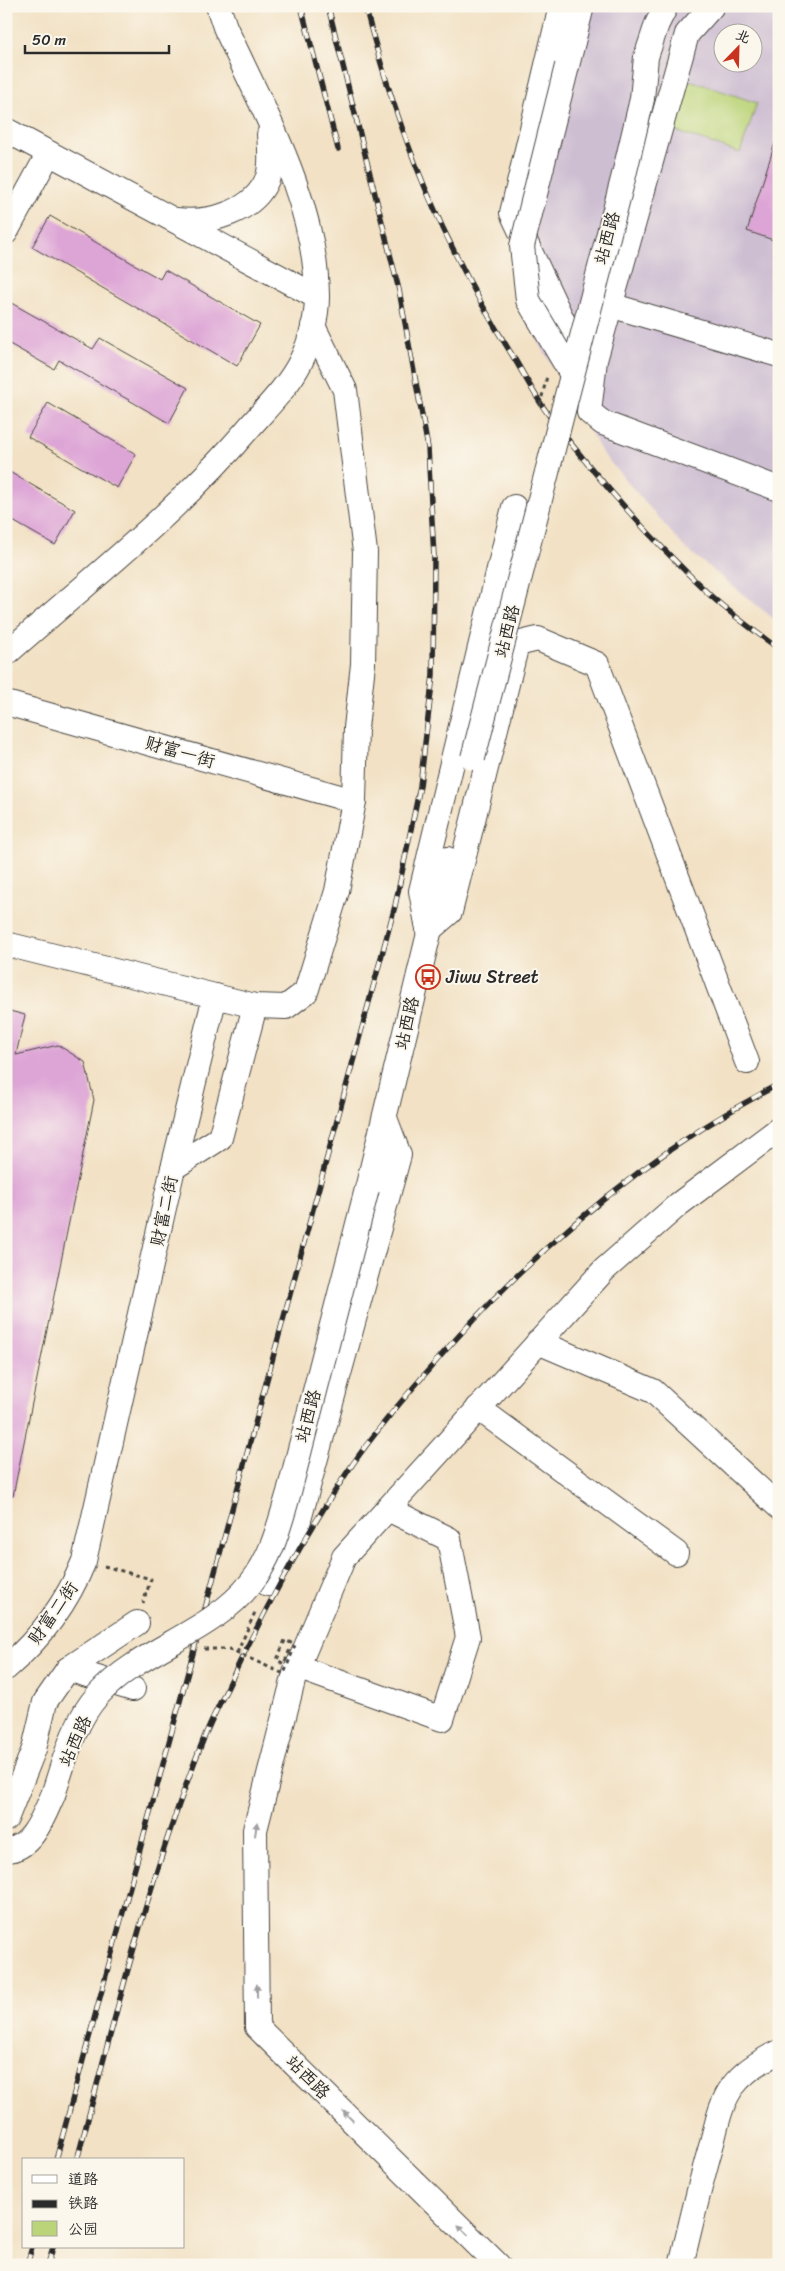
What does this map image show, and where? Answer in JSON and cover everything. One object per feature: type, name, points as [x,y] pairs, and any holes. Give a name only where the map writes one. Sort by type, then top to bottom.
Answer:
[{"type":"street","points":[[6,654],[124,554],[230,450],[272,402],[299,365],[310,340],[317,297],[313,254],[302,207],[291,173],[225,27],[218,6]]},
{"type":"street","points":[[561,6],[512,213],[593,387]]},
{"type":"street","points":[[571,373],[528,300],[522,246],[582,6]]},
{"type":"street","name":"站西路","points":[[6,1850],[18,1848],[27,1841],[39,1825],[53,1795],[81,1720],[97,1696],[117,1676],[140,1660],[210,1619],[234,1601],[251,1583],[265,1561],[276,1533],[289,1492],[367,1189],[428,931],[571,373],[624,175],[642,98],[646,57],[657,24],[666,6]]},
{"type":"street","points":[[712,6],[687,34],[595,360],[589,412],[602,423],[779,489]]},
{"type":"street","points":[[172,220],[192,222],[213,220],[247,203],[261,190],[268,176],[270,160],[269,122]]},
{"type":"street","points":[[6,130],[317,297]]},
{"type":"street","points":[[6,232],[49,153]]},
{"type":"street","points":[[610,305],[779,355]]},
{"type":"street","points":[[6,944],[256,1006],[286,1007],[306,992],[337,891],[354,801],[356,728],[363,664],[365,552],[345,390],[313,326]]},
{"type":"street","points":[[428,931],[421,891],[514,506]]},
{"type":"street","points":[[428,931],[450,912],[517,644],[538,639],[597,664],[747,1062]]},
{"type":"street","name":"财富一街","points":[[6,703],[354,801]]},
{"type":"street","points":[[173,1168],[215,996]]},
{"type":"street","name":"财富二街","points":[[6,1668],[22,1654],[52,1619],[76,1581],[84,1561],[137,1335],[173,1168],[220,1138],[256,1006]]},
{"type":"street","points":[[268,1584],[297,1526],[399,1155],[385,1118]]},
{"type":"street","name":"站西路","points":[[498,2265],[257,2027],[254,1830],[294,1658],[344,1557],[538,1342],[610,1264],[679,1204],[779,1129]]},
{"type":"street","points":[[538,1342],[652,1391],[779,1507]]},
{"type":"street","points":[[478,1408],[676,1553]]},
{"type":"street","points":[[294,1658],[442,1719],[468,1637],[449,1539],[388,1509]]},
{"type":"street","points":[[6,1819],[34,1749],[46,1702],[68,1669],[137,1623]]},
{"type":"street","points":[[68,1669],[133,1689]]},
{"type":"street","points":[[681,2265],[703,2172],[722,2106],[734,2085],[768,2066],[779,2052]]},
{"type":"path","points":[[84,1561],[151,1579],[137,1623]]},
{"type":"path","points":[[237,1653],[268,1584]]},
{"type":"path","points":[[194,1649],[229,1649],[284,1674],[295,1645],[285,1640],[277,1660],[284,1664],[294,1658]]},
{"type":"shaded area","points":[[577,6],[779,6],[779,623],[684,547],[603,454],[517,304]]},
{"type":"green space","points":[[686,79],[757,103],[740,153],[669,129]]},
{"type":"building","points":[[776,140],[779,140],[779,242],[747,231]]},
{"type":"building","points":[[50,216],[160,279],[165,270],[260,325],[237,366],[32,247]]},
{"type":"building","points":[[6,300],[93,349],[100,338],[188,388],[169,423],[59,360],[54,369],[6,342]]},
{"type":"building","points":[[48,403],[136,454],[117,488],[28,437]]},
{"type":"building","points":[[6,470],[75,510],[55,545],[6,517]]},
{"type":"building","points":[[6,1010],[25,1015],[16,1055],[58,1045],[85,1062],[94,1100],[13,1496],[6,1496]]},
{"type":"railway","points":[[301,6],[338,149]]},
{"type":"railway","points":[[57,2158],[395,906],[420,786],[433,675],[434,557],[428,448],[399,290],[328,6]]},
{"type":"railway","points":[[365,6],[392,99],[425,188],[444,231],[465,274],[541,404],[608,488],[668,554],[719,603],[779,649]]},
{"type":"railway","points":[[78,2158],[134,1947],[166,1841],[204,1738],[274,1596],[301,1546],[346,1474],[384,1423],[463,1331],[545,1250],[633,1176],[729,1112],[779,1084]]},
{"type":"railway","points":[[27,2265],[32,2248]]},
{"type":"railway","points":[[48,2265],[53,2248]]},
{"type":"place","name":"Jiwu Street","points":[[428,977]]}]
